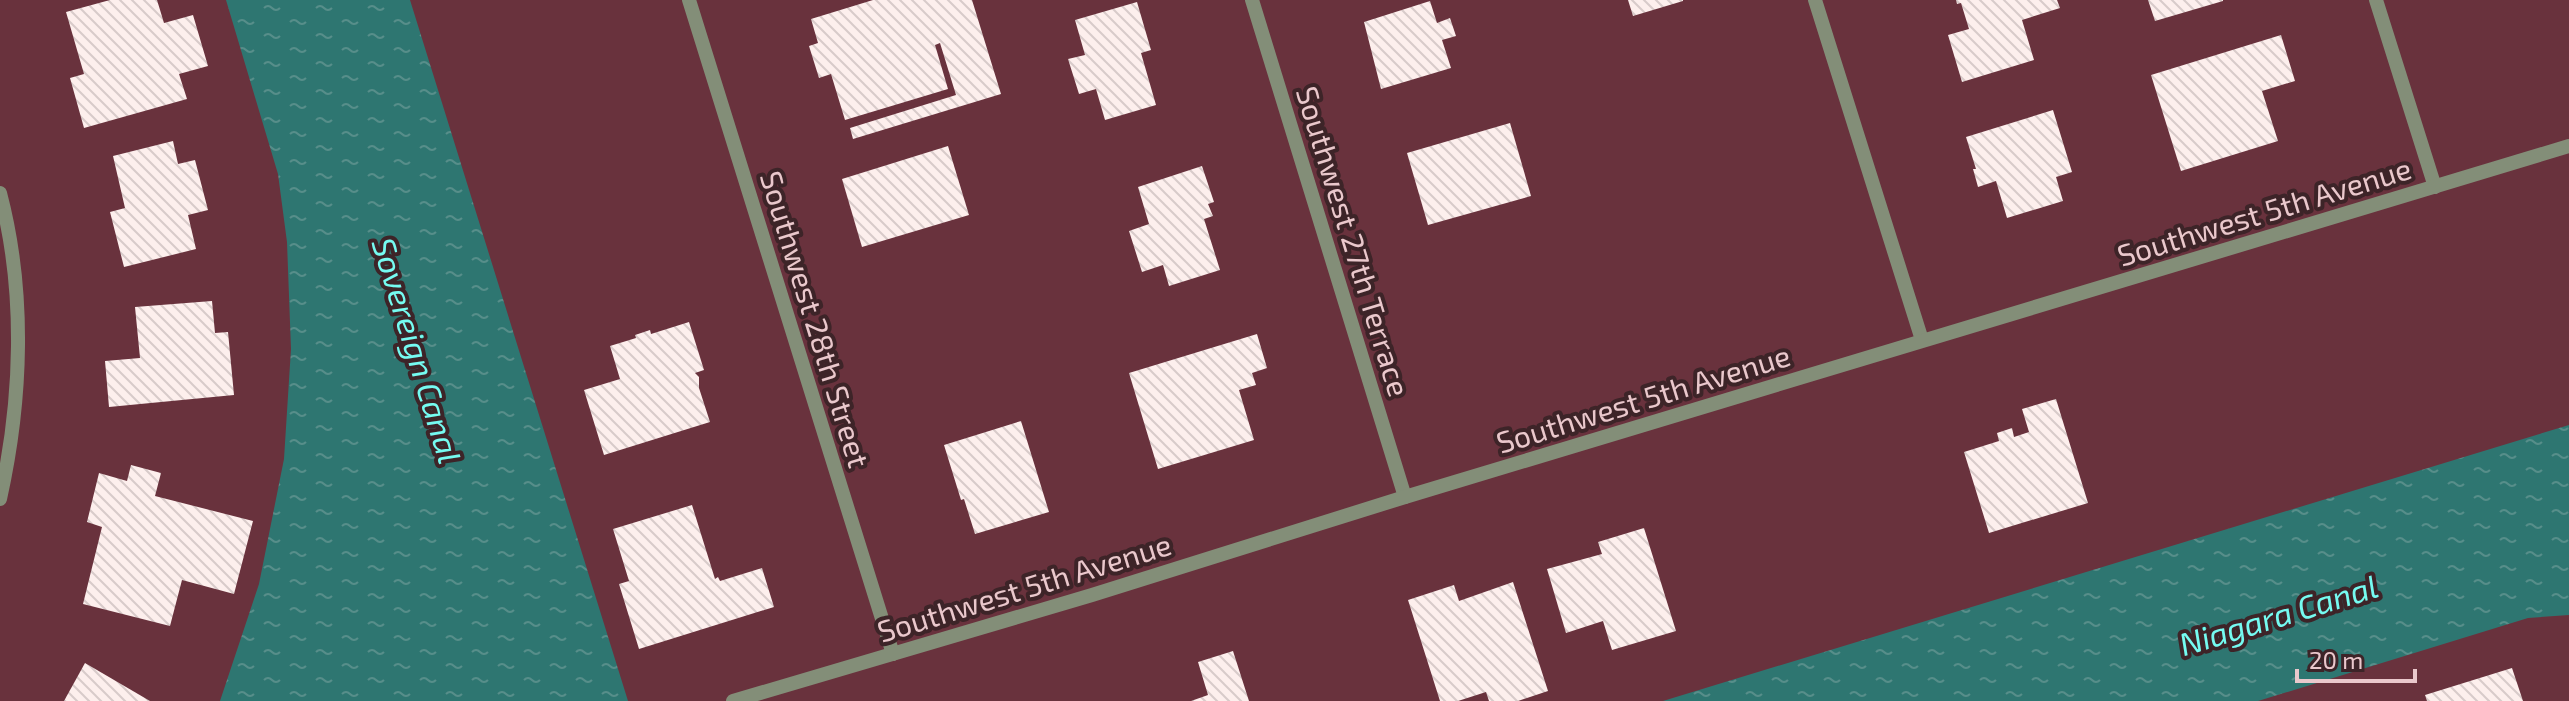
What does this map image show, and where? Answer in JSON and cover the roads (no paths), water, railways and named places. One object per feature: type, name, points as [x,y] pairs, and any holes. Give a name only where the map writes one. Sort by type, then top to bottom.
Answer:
[{"type":"street","name":"Southwest 28th Street","points":[[689,0],[893,654]]},
{"type":"street","name":"Southwest 27th Terrace","points":[[1252,0],[1405,497]]},
{"type":"street","points":[[1815,0],[1922,340]]},
{"type":"street","points":[[2376,0],[2435,187]]},
{"type":"street","name":"Southwest 5th Avenue","points":[[733,701],[2569,146]]},
{"type":"street","points":[[0,193],[11,256],[18,365],[15,414],[0,499]]},
{"type":"water","name":"Sovereign Canal","points":[[226,0],[410,0],[628,701],[220,701],[259,584],[284,459],[291,349],[287,242],[278,174]]},
{"type":"water","name":"Niagara Canal","points":[[2569,425],[2569,615],[2528,618],[2258,701],[1663,701]]}]
